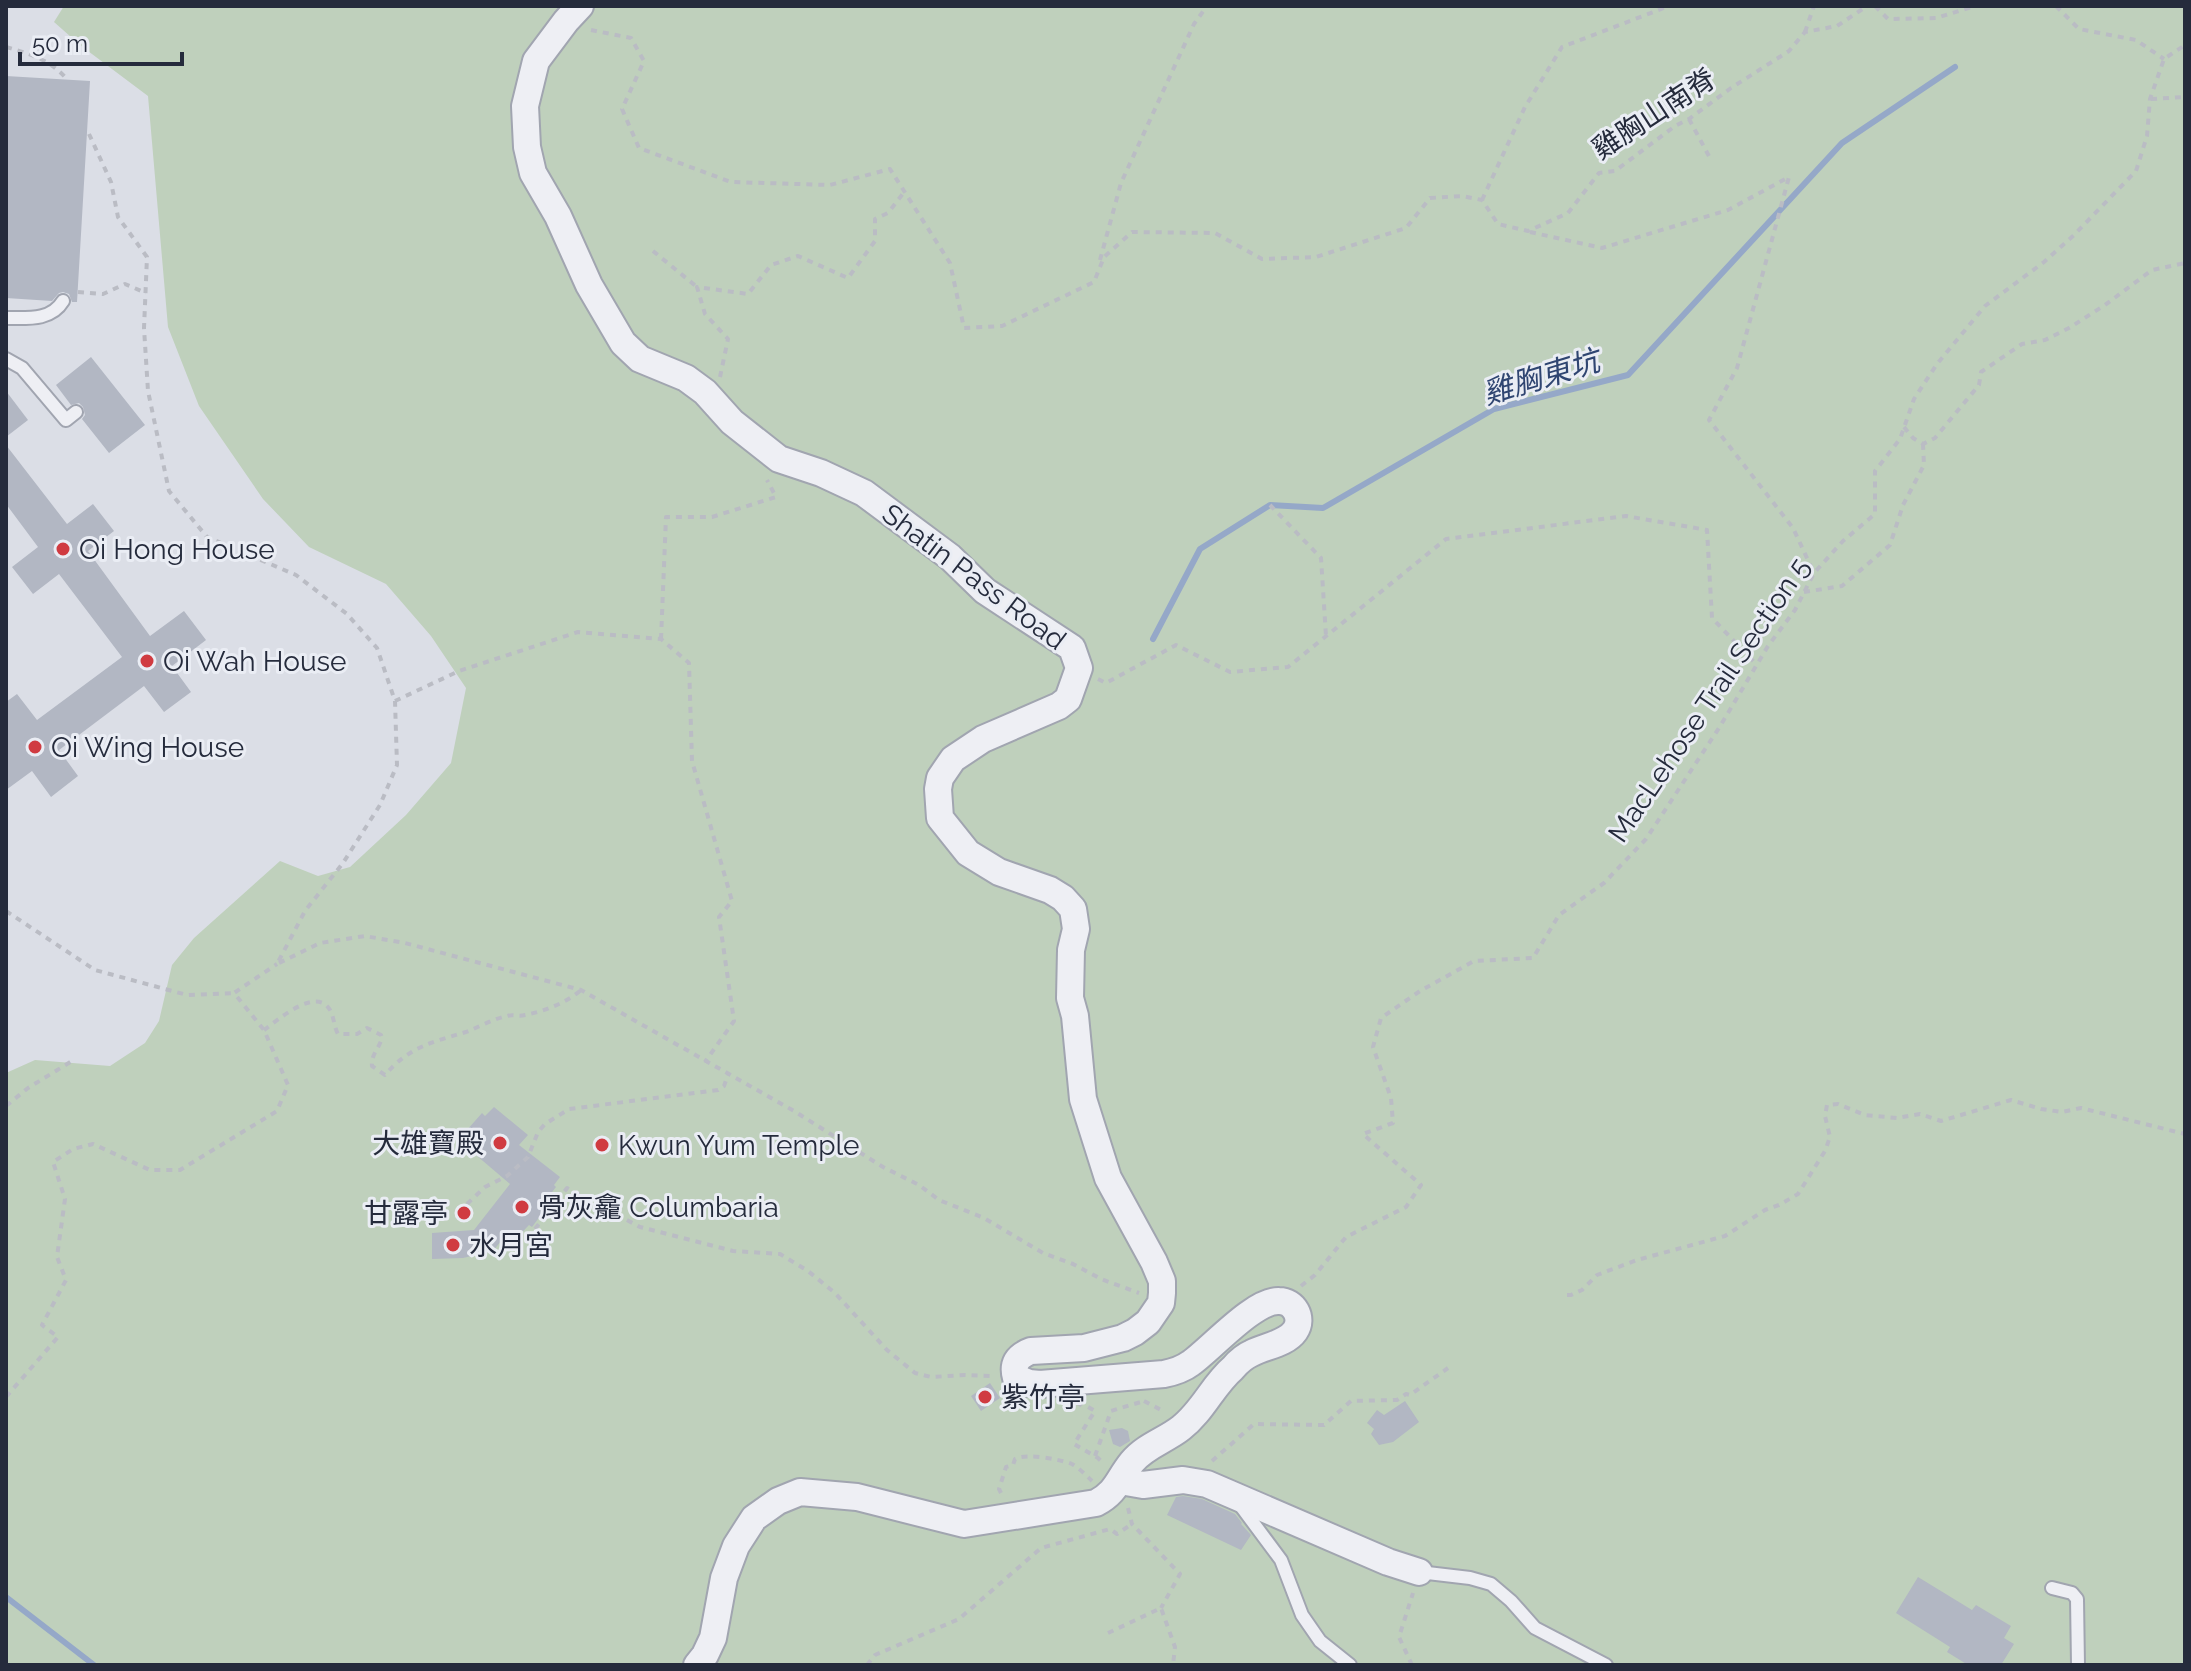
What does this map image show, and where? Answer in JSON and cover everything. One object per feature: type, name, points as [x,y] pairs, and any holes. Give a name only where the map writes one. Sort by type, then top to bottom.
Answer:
[{"type":"street","name":"Shatin Pass Road","points":[[573,13],[536,61],[525,106],[527,147],[533,173],[558,216],[589,285],[623,343],[640,359],[686,378],[705,392],[732,422],[779,459],[821,473],[864,493],[950,557],[985,591],[1072,648],[1079,668],[1068,699],[1059,706],[983,739],[953,759],[940,778],[940,818],[968,853],[999,872],[1050,890],[1073,909],[1076,929],[1071,950],[1070,998],[1075,1016],[1083,1099],[1108,1178],[1162,1281],[1161,1303]]},
{"type":"street","points":[[1107,1477],[1182,1427],[1202,1408],[1224,1376],[1240,1361],[1251,1353],[1286,1339],[1295,1331],[1298,1316],[1293,1305],[1284,1300],[1271,1301],[1235,1324],[1179,1371],[1040,1384],[1016,1378],[1013,1368],[1024,1353],[1084,1348],[1123,1338],[1148,1322],[1161,1303]]},
{"type":"street","points":[[1107,1477],[1143,1485],[1183,1480],[1207,1484],[1388,1562],[1419,1572]]},
{"type":"street","points":[[697,1665],[713,1638],[724,1578],[736,1546],[754,1518],[778,1501],[800,1492],[857,1497],[964,1524],[1096,1503],[1113,1492],[1107,1477]]},
{"type":"lane","points":[[6,318],[42,317],[58,309],[63,301]]},
{"type":"lane","points":[[6,359],[22,368],[66,420],[76,412]]},
{"type":"lane","points":[[1233,1496],[1281,1560],[1302,1615],[1320,1641],[1350,1665]]},
{"type":"lane","points":[[1419,1572],[1470,1578],[1491,1584],[1535,1628],[1606,1665]]},
{"type":"lane","points":[[2052,1588],[2072,1593],[2077,1599],[2078,1665]]},
{"type":"path","points":[[1094,282],[1121,183],[1194,24],[1207,6]]},
{"type":"path","points":[[1482,200],[1525,107],[1562,47],[1669,6]]},
{"type":"path","points":[[1805,32],[1814,6]]},
{"type":"path","name":"雞胸山南脊","points":[[1528,231],[1568,213],[1599,173],[1615,171],[1675,126],[1789,51],[1805,32],[1837,26],[1867,6]]},
{"type":"path","points":[[1875,6],[1888,19],[1936,18],[1975,6]]},
{"type":"path","points":[[2056,6],[2079,29],[2136,40],[2164,59],[2185,45]]},
{"type":"path","points":[[573,13],[588,30],[631,38],[644,61],[622,109],[639,148],[731,182],[830,185],[890,169],[950,263],[964,328],[1002,326],[1094,282],[1104,257],[1132,232],[1215,233],[1262,259],[1316,257],[1406,228],[1430,198],[1462,196],[1482,200],[1498,224],[1602,248],[1728,210],[1789,177],[1737,368],[1709,420],[1793,528],[1814,573]]},
{"type":"path","points":[[6,47],[55,65],[65,77]]},
{"type":"path","name":"MacLehose Trail Section 5","points":[[1284,1300],[1315,1275],[1346,1237],[1406,1207],[1421,1185],[1363,1134],[1393,1123],[1391,1098],[1373,1047],[1381,1018],[1420,991],[1474,961],[1533,958],[1559,915],[1604,883],[1646,839],[1795,610],[1814,573],[1843,541],[1875,514],[1875,471],[1900,439],[1914,399],[1937,364],[1985,306],[2053,253],[2136,171],[2147,136],[2150,99],[2164,59]]},
{"type":"path","points":[[2150,99],[2185,97]]},
{"type":"path","points":[[1689,119],[1710,158]]},
{"type":"path","points":[[89,134],[111,182],[118,217],[147,257],[144,328],[148,391],[169,491],[207,537],[296,575],[347,614],[377,648],[395,701],[397,765],[380,805],[343,863],[305,911],[277,964]]},
{"type":"path","points":[[653,251],[697,287],[748,294],[771,265],[798,256],[848,278],[875,241],[875,219],[888,213],[905,191]]},
{"type":"path","points":[[1923,444],[1935,438],[1979,385],[1981,372],[2022,344],[2045,340],[2069,328],[2152,270],[2185,263]]},
{"type":"path","points":[[78,292],[103,294],[125,284],[146,293]]},
{"type":"path","points":[[697,287],[705,314],[728,339],[715,403]]},
{"type":"path","points":[[1904,427],[1923,444]]},
{"type":"path","points":[[1804,592],[1842,586],[1890,545],[1903,505],[1924,465],[1923,444]]},
{"type":"path","points":[[661,639],[666,517],[712,517],[776,497],[761,470]]},
{"type":"path","points":[[1270,505],[1321,558],[1326,636]]},
{"type":"path","points":[[1079,668],[1106,683],[1176,645],[1230,672],[1288,667],[1446,539],[1626,516],[1707,530],[1712,618],[1757,665]]},
{"type":"path","points":[[395,701],[459,671],[578,632],[661,639],[689,663],[692,761],[732,901],[719,917],[734,1021],[705,1062]]},
{"type":"path","points":[[6,911],[95,970],[187,995],[234,993],[277,964],[320,943],[365,936],[405,943],[581,990],[805,1118],[939,1200],[984,1218],[1043,1253],[1161,1303]]},
{"type":"path","points":[[264,1030],[303,1004],[318,1002],[328,1007],[338,1034],[357,1034],[367,1028],[381,1035],[372,1066],[385,1075],[395,1062],[438,1038],[508,1015],[522,1016],[558,1004],[581,990]]},
{"type":"path","points":[[6,1397],[58,1337],[42,1325],[66,1280],[57,1257],[65,1199],[53,1162],[73,1149],[93,1144],[150,1170],[180,1170],[277,1111],[288,1085],[264,1030],[234,993]]},
{"type":"path","points":[[6,1106],[28,1088],[72,1061]]},
{"type":"path","points":[[467,1204],[485,1187],[507,1176],[528,1157],[538,1132],[569,1109],[718,1090],[724,1086],[728,1075]]},
{"type":"path","points":[[1567,1295],[1582,1290],[1597,1275],[1637,1260],[1725,1236],[1765,1210],[1798,1194],[1825,1151],[1830,1137],[1825,1116],[1827,1105],[1838,1104],[1865,1115],[1897,1118],[1920,1114],[1941,1121],[2011,1100],[2062,1112],[2081,1108],[2185,1134]]},
{"type":"path","points":[[535,1229],[567,1188],[640,1227],[733,1251],[780,1254],[835,1293],[887,1350],[915,1373],[931,1377],[965,1375]]},
{"type":"path","points":[[1189,1482],[1254,1424],[1324,1425],[1351,1401],[1397,1400],[1410,1395],[1448,1368]]},
{"type":"path","points":[[1040,1384],[1077,1409],[1081,1403],[1095,1411],[1074,1444],[1095,1456],[1107,1477]]},
{"type":"path","points":[[1095,1456],[1111,1411],[1156,1397]]},
{"type":"path","points":[[999,1489],[1006,1467],[1013,1465],[1015,1459],[1023,1455],[1055,1459],[1107,1477]]},
{"type":"path","points":[[867,1665],[875,1655],[959,1619],[1041,1548],[1110,1529],[1117,1534],[1132,1524],[1180,1574],[1161,1608],[1108,1633]]},
{"type":"path","points":[[1412,1665],[1399,1637],[1419,1572]]},
{"type":"path","points":[[1161,1608],[1175,1647],[1173,1665]]},
{"type":"green space","points":[[64,6],[2185,6],[2185,1665],[6,1665],[6,1073],[35,1060],[110,1066],[145,1043],[159,1021],[172,965],[194,938],[280,861],[318,876],[350,867],[406,815],[451,763],[466,688],[431,636],[386,584],[309,547],[263,499],[199,406],[168,327],[148,96],[54,22]]},
{"type":"building","points":[[6,76],[90,81],[77,302],[72,302],[69,294],[63,292],[52,301],[6,298]]},
{"type":"building","points":[[91,357],[145,425],[109,453],[82,419],[85,415],[83,407],[79,403],[71,405],[56,385]]},
{"type":"building","points":[[6,391],[28,420],[6,437]]},
{"type":"building","points":[[6,445],[67,524],[93,504],[114,531],[88,551],[150,636],[184,611],[206,640],[172,666],[191,692],[164,712],[144,686],[59,750],[78,776],[51,797],[32,771],[6,790],[6,702],[17,694],[37,720],[122,657],[59,574],[33,594],[12,567],[38,547],[6,504]]},
{"type":"building","points":[[494,1107],[528,1135],[519,1145],[560,1177],[549,1196],[553,1199],[532,1227],[529,1225],[513,1242],[505,1236],[493,1251],[463,1258],[432,1259],[432,1233],[474,1230],[510,1184],[463,1144],[472,1133],[467,1130],[482,1113],[485,1116]]},
{"type":"building","name":"紫竹亭","points":[[990,1383],[1000,1398],[981,1411],[971,1396]]},
{"type":"building","points":[[1405,1401],[1419,1422],[1393,1442],[1379,1445],[1371,1434],[1374,1429],[1367,1423],[1377,1410],[1384,1415]]},
{"type":"building","points":[[1122,1428],[1128,1431],[1130,1441],[1120,1447],[1113,1444],[1109,1430]]},
{"type":"building","points":[[1176,1497],[1202,1499],[1235,1514],[1251,1535],[1241,1550],[1167,1515]]},
{"type":"building","points":[[1918,1577],[1972,1610],[1976,1605],[2011,1626],[2004,1638],[2014,1644],[2001,1665],[1968,1665],[1947,1652],[1950,1647],[1896,1613]]},
{"type":"waterway","name":"雞胸東坑","points":[[1153,639],[1200,549],[1270,505],[1323,508],[1494,409],[1628,375],[1842,143],[1955,67]]},
{"type":"waterway","points":[[6,1597],[94,1665]]},
{"type":"place","name":"Oi Hong House","points":[[63,549]]},
{"type":"place","name":"Oi Wah House","points":[[147,661]]},
{"type":"place","name":"Oi Wing House","points":[[35,747]]},
{"type":"place","name":"大雄寶殿","points":[[500,1143]]},
{"type":"place","name":"Kwun Yum Temple","points":[[602,1145]]},
{"type":"place","name":"骨灰龕 Columbaria","points":[[522,1207]]},
{"type":"place","name":"甘露亭","points":[[464,1213]]},
{"type":"place","name":"水月宮","points":[[453,1245]]},
{"type":"place","name":"紫竹亭","points":[[985,1397]]}]
